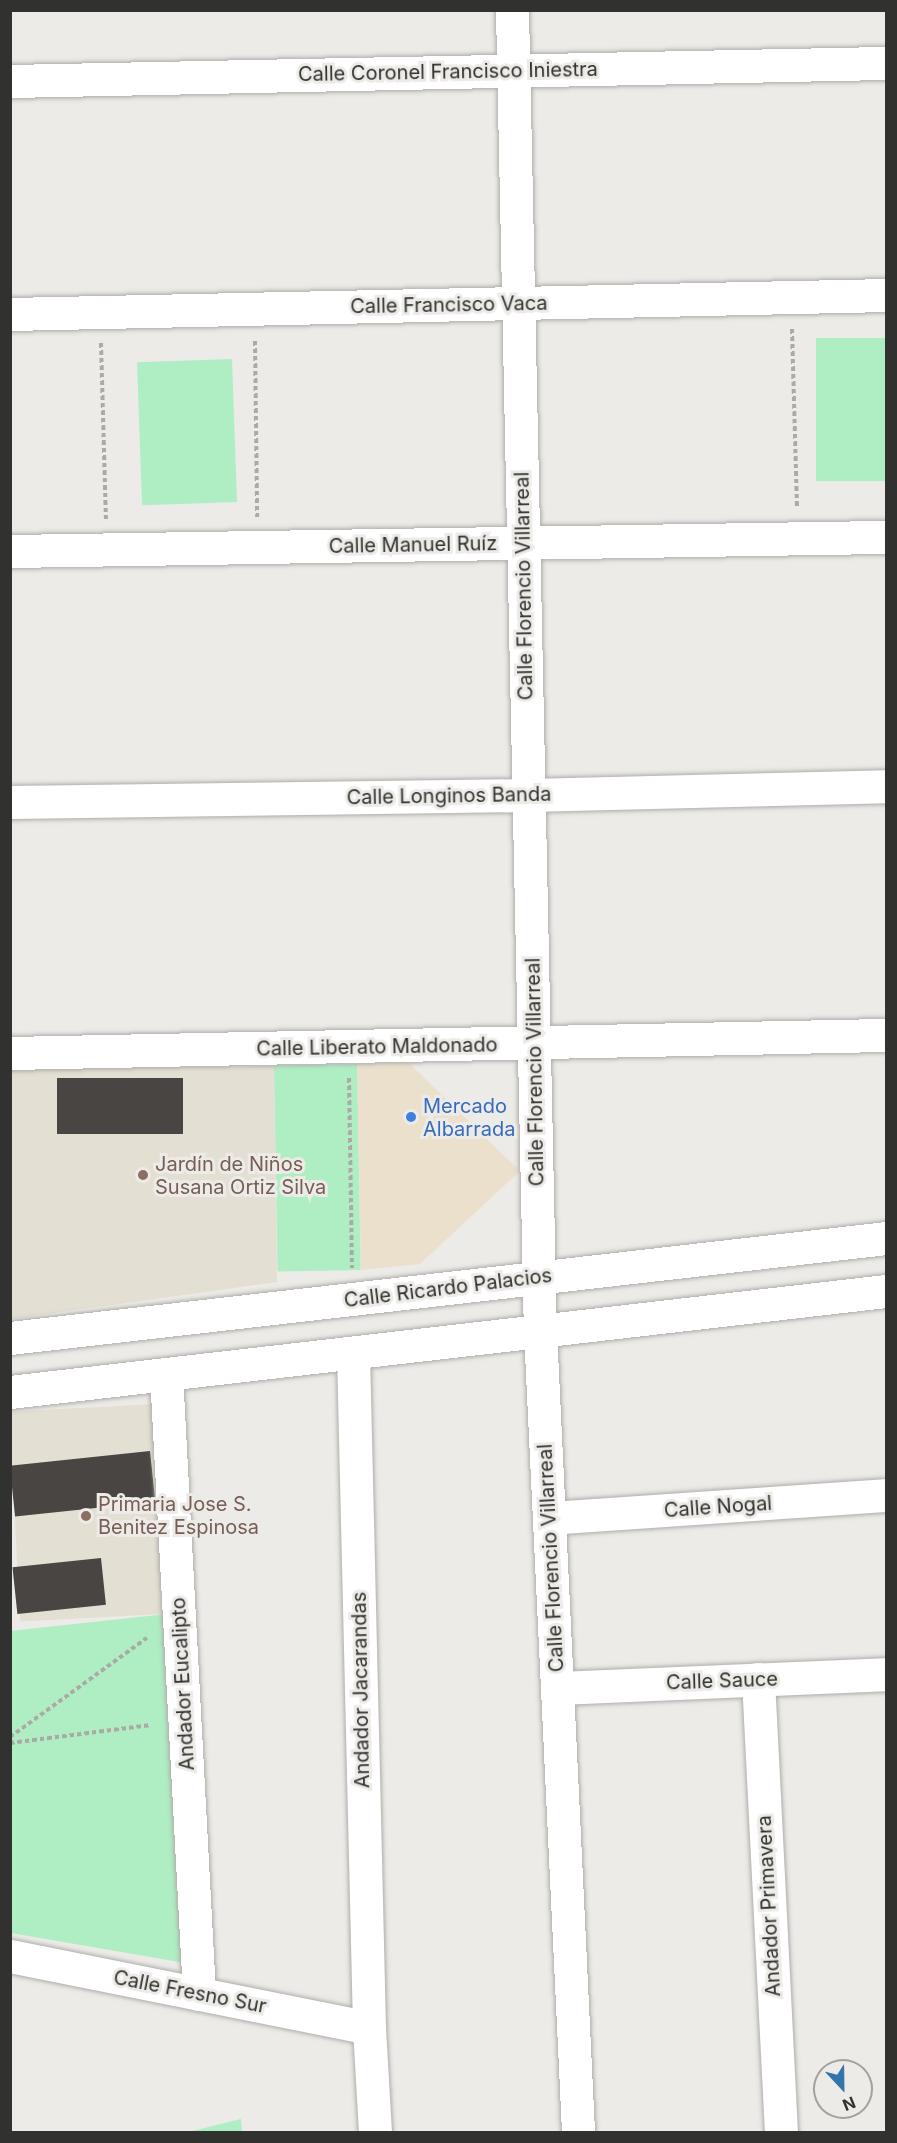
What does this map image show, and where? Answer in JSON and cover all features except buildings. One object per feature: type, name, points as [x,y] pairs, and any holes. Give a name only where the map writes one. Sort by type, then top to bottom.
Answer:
[{"type":"street","name":"Calle Florencio Villarreal","points":[[512,10],[540,1331],[578,2133]]},
{"type":"street","name":"Calle Coronel Francisco Iniestra","points":[[10,81],[886,63]]},
{"type":"street","name":"Calle Francisco Vaca","points":[[10,314],[886,295]]},
{"type":"street","name":"Calle Manuel Ruíz","points":[[10,551],[886,537]]},
{"type":"street","name":"Calle Longinos Banda","points":[[10,802],[529,795],[886,786]]},
{"type":"street","name":"Calle Liberato Maldonado","points":[[10,1053],[349,1048],[886,1035]]},
{"type":"street","name":"Calle Ricardo Palacios","points":[[10,1338],[886,1238]]},
{"type":"street","points":[[10,1392],[886,1292]]},
{"type":"street","name":"Andador Jacarandas","points":[[353,1353],[369,2028],[375,2133]]},
{"type":"street","name":"Andador Eucalipto","points":[[166,1374],[199,1994]]},
{"type":"street","name":"Calle Nogal","points":[[549,1518],[886,1495]]},
{"type":"street","name":"Calle Sauce","points":[[557,1688],[886,1674]]},
{"type":"street","name":"Andador Primavera","points":[[758,1679],[781,2133]]},
{"type":"street","name":"Calle Fresno Sur","points":[[10,1956],[369,2028]]},
{"type":"path","points":[[791,297],[798,538]]},
{"type":"path","points":[[254,309],[257,547]]},
{"type":"path","points":[[100,312],[107,549]]},
{"type":"path","points":[[349,1048],[353,1299]]},
{"type":"path","points":[[10,1737],[179,1615]]},
{"type":"path","points":[[10,1743],[185,1721]]},
{"type":"shaded area","name":"Mercado Albarrada","points":[[408,1062],[520,1171],[420,1264],[361,1270],[357,1064]]},
{"type":"shaded area","name":"Jardín de Niños Susana Ortiz Silva","points":[[274,1066],[277,1282],[11,1319],[10,1068]]},
{"type":"shaded area","name":"Primaria Jose S. Benitez Espinosa","points":[[156,1404],[167,1614],[20,1621],[10,1412]]},
{"type":"green space","points":[[816,338],[886,338],[886,481],[816,481]]},
{"type":"green space","points":[[232,359],[237,502],[142,505],[137,362]]},
{"type":"green space","points":[[357,1064],[361,1270],[278,1271],[274,1065]]},
{"type":"green space","points":[[167,1614],[185,1963],[11,1933],[10,1631]]},
{"type":"green space","points":[[241,2119],[242,2132],[188,2132]]},
{"type":"place","name":"Mercado Albarrada","points":[[411,1117]]},
{"type":"place","name":"Jardín de Niños Susana Ortiz Silva","points":[[143,1175]]},
{"type":"place","name":"Primaria Jose S. Benitez Espinosa","points":[[86,1516]]}]
